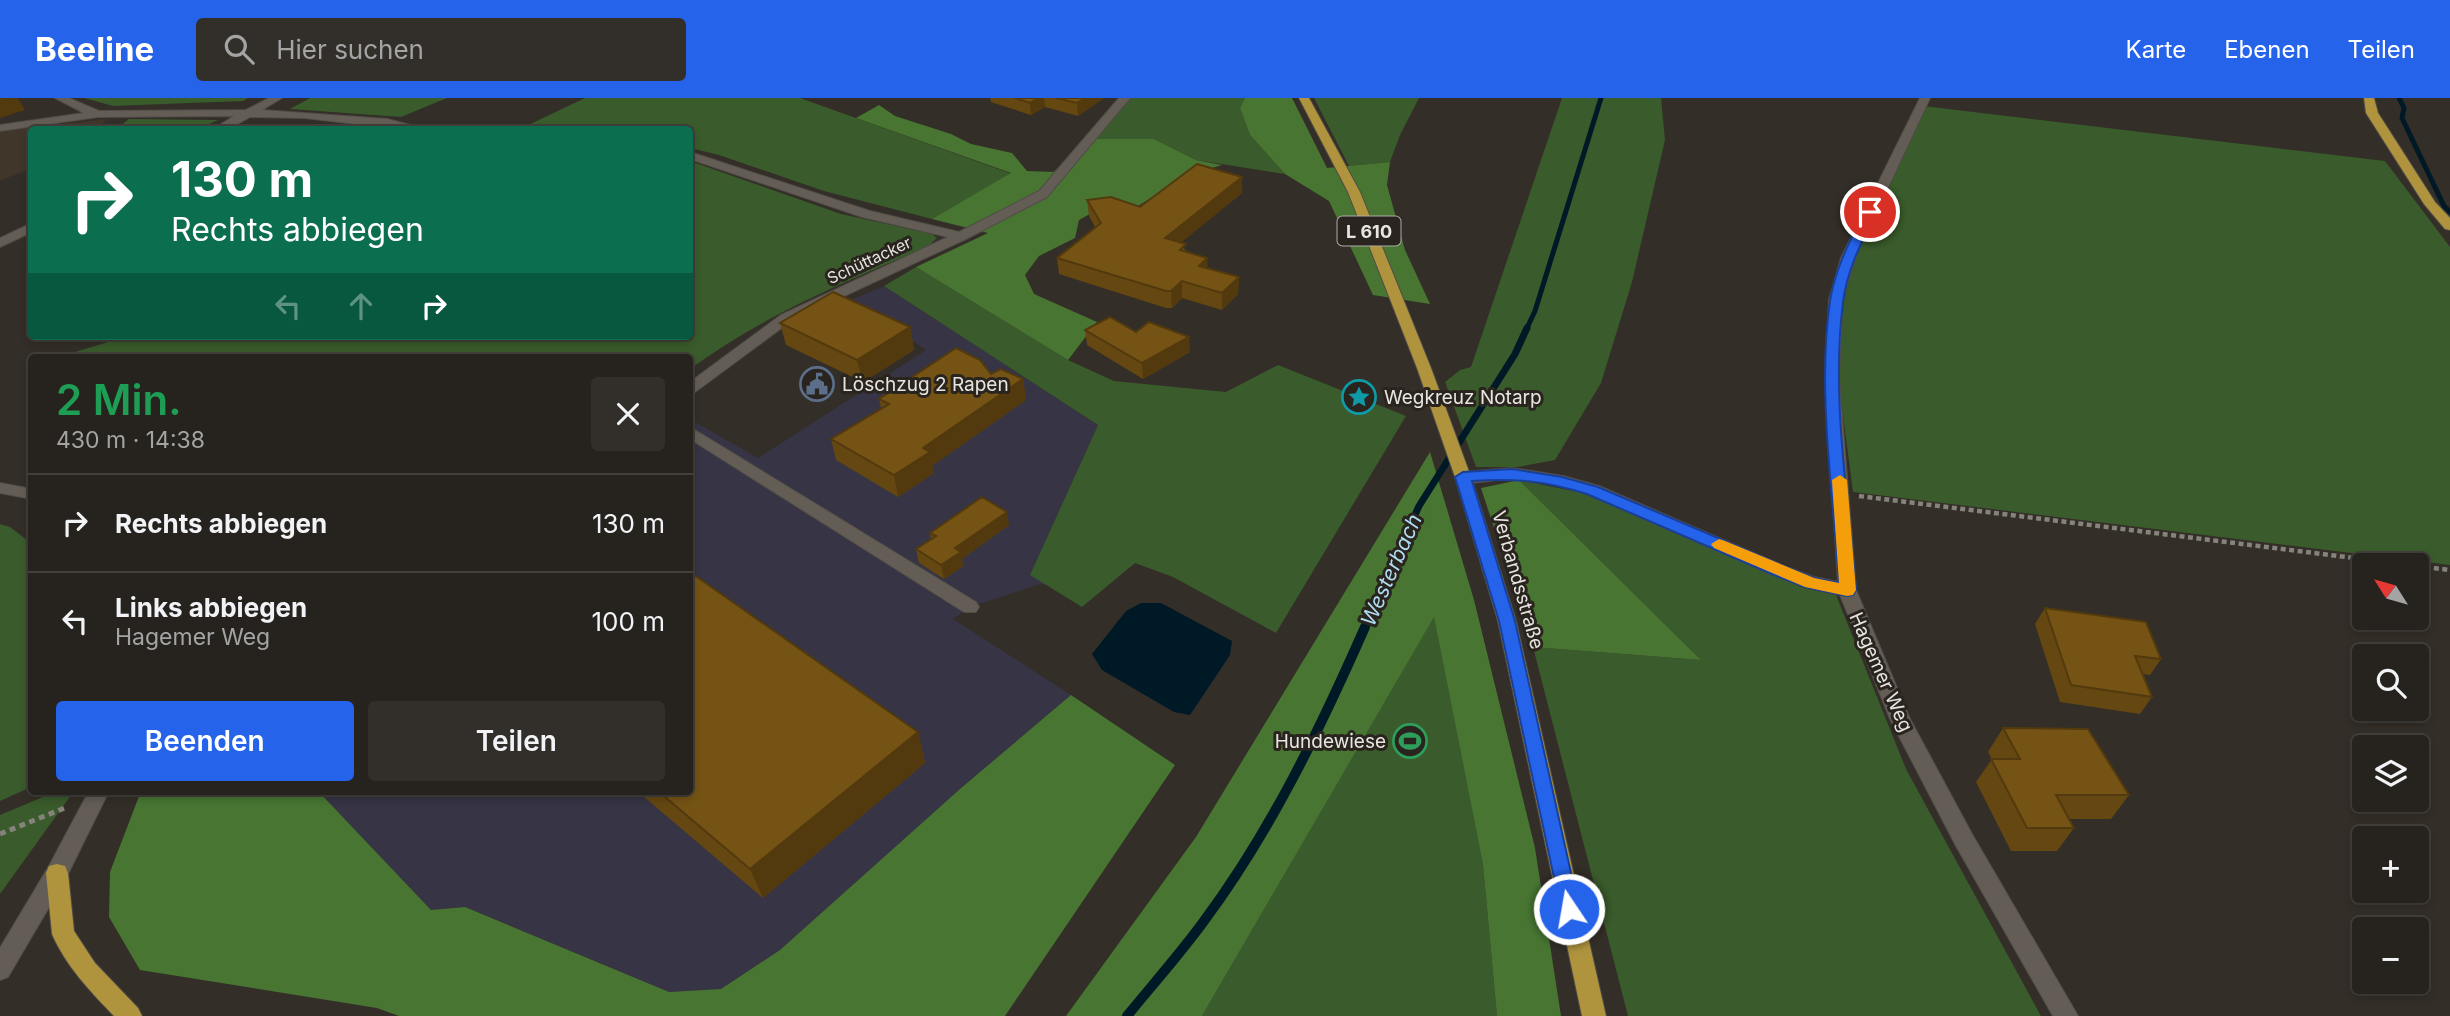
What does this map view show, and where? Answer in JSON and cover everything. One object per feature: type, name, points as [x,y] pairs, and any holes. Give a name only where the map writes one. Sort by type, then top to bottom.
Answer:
[{"type":"main road","name":"Verbandsstraße","points":[[1304,98],[1354,192],[1460,469],[1507,621],[1594,1016]]},
{"type":"main road","points":[[2369,98],[2372,113],[2430,204],[2450,226]]},
{"type":"main road","points":[[57,873],[63,934],[87,971],[130,1016]]},
{"type":"street","points":[[60,98],[71,105],[98,114]]},
{"type":"street","points":[[224,126],[276,98]]},
{"type":"street","name":"Schüttacker","points":[[693,387],[786,318],[961,236],[1043,194],[1125,98]]},
{"type":"street","name":"Hagemer Weg","points":[[1925,98],[1848,258],[1836,300],[1832,377],[1847,590],[1900,719],[1964,840],[2066,1016]]},
{"type":"street","points":[[0,128],[98,114],[194,112],[305,115],[406,126]]},
{"type":"street","name":"Schüttacker","points":[[693,156],[856,211],[961,236]]},
{"type":"street","points":[[0,243],[28,229]]},
{"type":"street","points":[[693,434],[970,607]]},
{"type":"street","points":[[1460,469],[1557,480],[1593,490],[1780,571],[1811,583],[1847,590]]},
{"type":"street","points":[[0,488],[28,493]]},
{"type":"street","points":[[0,970],[57,873],[97,795]]},
{"type":"path","points":[[1840,494],[2352,558]]},
{"type":"path","points":[[2429,567],[2450,570]]},
{"type":"path","points":[[0,834],[93,795]]},
{"type":"shaded area","points":[[107,119],[100,126],[45,126]]},
{"type":"shaded area","points":[[28,128],[28,169],[0,181],[0,131]]},
{"type":"shaded area","points":[[884,286],[1098,425],[1030,575],[1044,583],[970,607],[953,619],[1071,695],[960,789],[780,950],[721,989],[669,992],[465,907],[431,910],[322,795],[693,795],[693,421],[758,458],[926,350],[851,300]]},
{"type":"green space","points":[[84,98],[248,98],[243,101],[113,106]]},
{"type":"green space","points":[[310,98],[447,98],[401,117],[290,109]]},
{"type":"green space","points":[[585,98],[800,98],[1012,174],[932,219],[824,191],[693,149],[693,126],[526,126]]},
{"type":"green space","points":[[1128,98],[1245,98],[1240,108],[1250,135],[1285,174],[1196,160],[1154,139],[1096,139]]},
{"type":"green space","points":[[1245,98],[1292,98],[1327,168],[1390,162],[1387,185],[1405,250],[1430,304],[1373,295],[1329,201],[1285,174],[1250,135],[1240,108]]},
{"type":"green space","points":[[1314,98],[1419,98],[1390,162],[1349,166]]},
{"type":"green space","points":[[1562,98],[1661,98],[1665,140],[1632,282],[1601,383],[1555,460],[1518,467],[1476,467],[1445,382],[1460,370],[1471,367]]},
{"type":"green space","points":[[879,105],[895,116],[951,134],[971,144],[1012,153],[1027,171],[1053,172],[1096,139],[1154,139],[1196,160],[1222,165],[1186,176],[1130,211],[1097,210],[1079,220],[1075,238],[1039,256],[1025,275],[1034,294],[1097,322],[1068,360],[916,267],[988,233],[932,219],[1011,173],[856,118]]},
{"type":"green space","points":[[1923,106],[2385,161],[2450,247],[2450,565],[2429,562],[2429,553],[2352,553],[1853,492],[1838,377],[1844,301],[1855,259]]},
{"type":"green space","points":[[129,119],[218,120],[205,126],[120,126]]},
{"type":"green space","points":[[693,162],[841,214],[932,234],[937,238],[927,247],[775,316],[693,367],[693,354],[69,354],[115,340],[693,340]]},
{"type":"green space","points":[[916,267],[1068,360],[1114,381],[1226,392],[1278,365],[1406,416],[1276,633],[1173,577],[1135,563],[1082,607],[1030,575],[1098,425],[884,286]]},
{"type":"green space","points":[[1430,452],[1474,600],[1535,848],[1561,1016],[1497,1016],[1483,865],[1434,617],[1202,1016],[1066,1016],[1196,837]]},
{"type":"green space","points":[[1519,480],[1593,495],[1804,588],[1836,595],[1906,769],[2041,1016],[1628,1016],[1533,647],[1701,660]]},
{"type":"green space","points":[[1519,480],[1701,660],[1533,647],[1481,488]]},
{"type":"green space","points":[[0,524],[10,527],[28,541],[28,788],[0,801]]},
{"type":"green space","name":"Hundewiese","points":[[1434,616],[1483,865],[1497,1016],[1202,1016]]},
{"type":"green space","points":[[1071,695],[1175,765],[1005,1016],[399,1016],[377,1008],[140,970],[109,917],[110,872],[139,795],[322,795],[431,910],[465,907],[669,992],[721,989],[780,950],[960,789]]},
{"type":"green space","points":[[48,795],[71,795],[0,894],[0,815]]},
{"type":"water","points":[[1141,603],[1161,603],[1232,641],[1230,655],[1190,715],[1174,712],[1102,670],[1092,654],[1126,611]]},
{"type":"building","points":[[1015,98],[1038,98],[1030,103]]},
{"type":"building","points":[[1056,98],[1085,98],[1077,103]]},
{"type":"building","points":[[1197,164],[1242,177],[1165,238],[1186,244],[1180,250],[1207,258],[1199,266],[1239,277],[1222,293],[1182,281],[1171,291],[1166,291],[1057,258],[1101,223],[1087,200],[1111,197],[1140,207]]},
{"type":"building","points":[[833,292],[910,327],[857,360],[780,323]]},
{"type":"building","points":[[1110,317],[1136,332],[1149,322],[1189,337],[1142,363],[1085,330]]},
{"type":"building","points":[[956,348],[980,360],[991,374],[1001,369],[1023,379],[923,448],[930,452],[894,475],[831,439],[889,404],[879,399]]},
{"type":"building","points":[[982,497],[1007,512],[955,548],[961,552],[941,565],[916,549],[936,536],[930,533]]},
{"type":"building","points":[[693,574],[918,732],[750,869],[663,795],[693,795]]},
{"type":"building","points":[[2045,608],[2146,622],[2161,659],[2135,656],[2152,697],[2071,685]]},
{"type":"building","points":[[2003,728],[2088,729],[2129,795],[2056,795],[2074,828],[2027,828],[1991,759],[2020,759]]},
{"type":"waterway","name":"Westerbach","points":[[1526,330],[1535,311],[1601,98]]},
{"type":"waterway","points":[[2399,98],[2404,108],[2402,118],[2444,206],[2450,212]]},
{"type":"waterway","name":"Westerbach","points":[[1364,629],[1419,506],[1515,354],[1527,328]]},
{"type":"waterway","name":"Westerbach","points":[[1127,1016],[1195,933],[1251,851],[1312,741],[1365,627]]},
{"type":"slow traffic","points":[[1719,544],[1811,583],[1847,590],[1840,480]]},
{"type":"place","name":"Löschzug 2 Rapen","points":[[817,384]]},
{"type":"place","name":"Wegkreuz Notarp","points":[[1359,397]]},
{"type":"place","name":"Hundewiese","points":[[1410,741]]},
{"type":"route","points":[[1569,909],[1507,621],[1463,477],[1512,473],[1557,480],[1593,490],[1780,571],[1811,583],[1847,590],[1832,377],[1836,300],[1848,258],[1870,212]]}]
